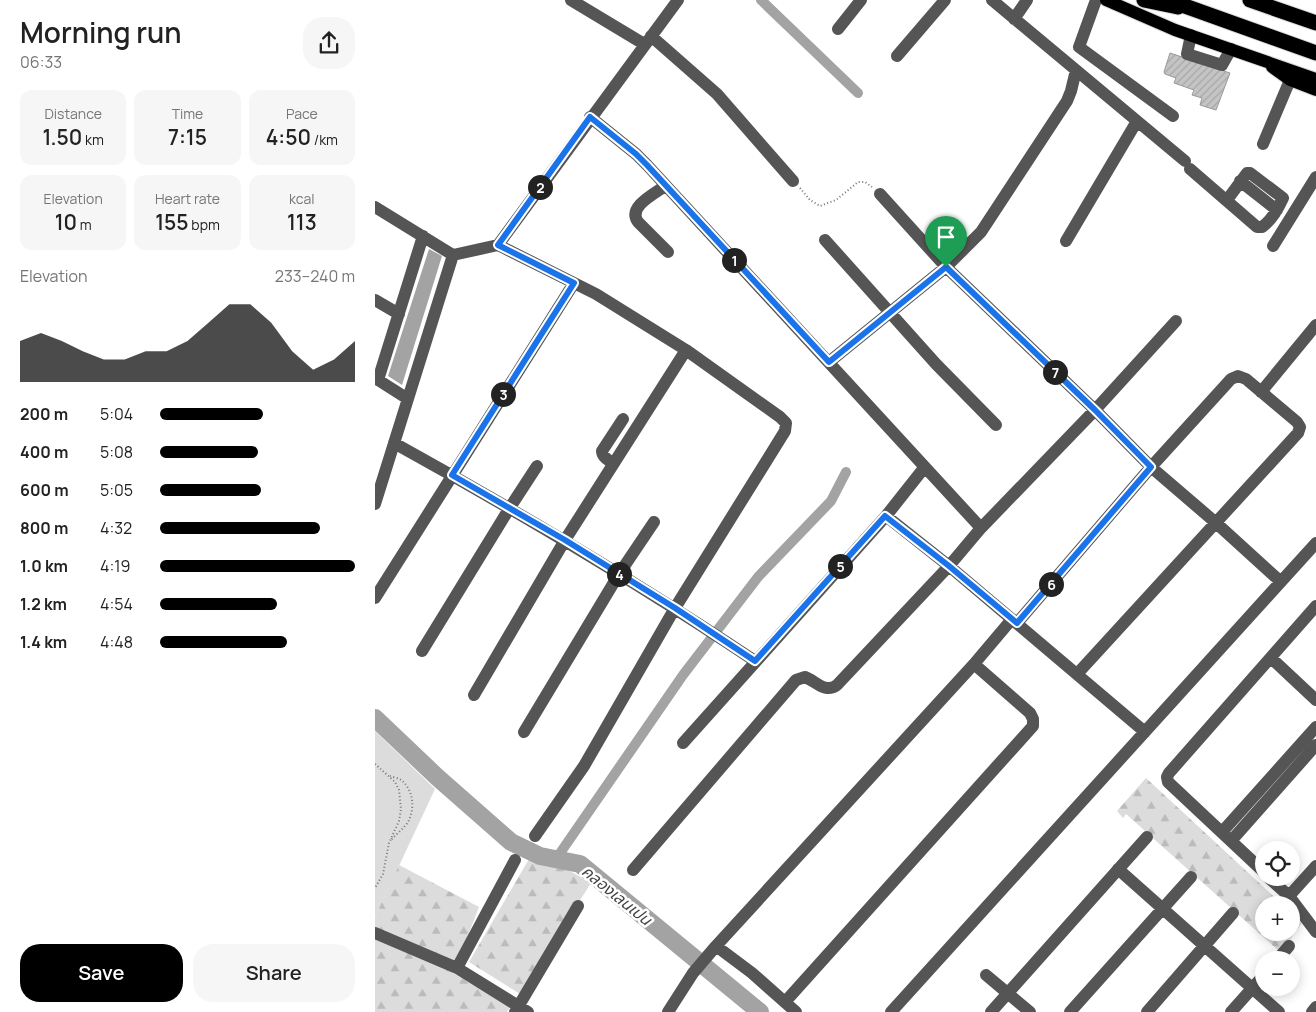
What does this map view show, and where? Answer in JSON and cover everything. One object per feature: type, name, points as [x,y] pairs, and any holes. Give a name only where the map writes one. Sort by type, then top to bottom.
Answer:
[{"type":"highway","points":[[1144,0],[1192,9]]},
{"type":"highway","points":[[1168,0],[1316,53]]},
{"type":"highway","points":[[1249,0],[1316,23]]},
{"type":"main road","points":[[1106,0],[1191,35],[1316,79]]},
{"type":"main road","points":[[1263,60],[1290,80],[1316,90]]},
{"type":"street","points":[[571,0],[648,40],[717,94],[793,181]]},
{"type":"street","points":[[498,245],[590,117],[678,0]]},
{"type":"street","points":[[838,29],[861,0]]},
{"type":"street","points":[[897,56],[945,0]]},
{"type":"street","points":[[992,0],[1137,120],[1257,226],[1262,227],[1266,224],[1277,210],[1283,198],[1289,196],[1302,202]]},
{"type":"street","points":[[1014,19],[1027,0]]},
{"type":"street","points":[[1096,0],[1079,47],[1173,116]]},
{"type":"street","points":[[1191,35],[1187,54],[1222,65],[1231,50]]},
{"type":"street","points":[[829,362],[946,267],[981,232],[1067,101],[1075,70]]},
{"type":"street","points":[[1263,144],[1290,80]]},
{"type":"street","points":[[590,117],[636,154],[981,528]]},
{"type":"street","points":[[1066,241],[1137,120]]},
{"type":"street","points":[[1227,200],[1245,174],[1250,173],[1283,198]]},
{"type":"street","points":[[1273,246],[1316,177]]},
{"type":"street","points":[[1240,181],[1277,210]]},
{"type":"street","points":[[665,186],[637,207],[634,218],[668,252]]},
{"type":"street","points":[[880,194],[946,267],[1095,410],[1151,467],[1281,582]]},
{"type":"street","points":[[375,207],[453,255],[498,245],[596,294],[686,350],[780,417],[786,424],[785,431],[675,608],[584,766],[535,836]]},
{"type":"street","points":[[408,399],[376,379],[399,314],[423,236]]},
{"type":"street","points":[[825,240],[889,313],[996,425]]},
{"type":"street","points":[[375,504],[380,470],[395,443],[453,255]]},
{"type":"street","points":[[375,598],[574,283]]},
{"type":"street","points":[[375,300],[399,314]]},
{"type":"street","points":[[633,870],[796,680],[805,676],[826,690],[832,689],[949,566],[981,528],[1095,410],[1176,321]]},
{"type":"street","points":[[1261,392],[1316,325]]},
{"type":"street","points":[[474,695],[565,540],[686,350]]},
{"type":"street","points":[[668,1012],[693,973],[714,949],[1015,621],[1231,379],[1238,376],[1246,379],[1297,422],[1300,427],[1298,433],[1078,673]]},
{"type":"street","points":[[613,464],[602,454],[602,451],[623,419]]},
{"type":"street","points":[[395,443],[565,540],[675,608],[755,661]]},
{"type":"street","points":[[422,651],[537,466]]},
{"type":"street","points":[[683,743],[885,516],[924,468]]},
{"type":"street","points":[[885,516],[949,566],[1078,673],[1145,732]]},
{"type":"street","points":[[524,732],[619,574],[654,522]]},
{"type":"street","points":[[891,1012],[1316,543]]},
{"type":"street","points":[[1255,863],[1168,782],[1167,777],[1316,606]]},
{"type":"street","points":[[1271,658],[1316,700]]},
{"type":"street","points":[[785,1002],[1033,726],[1033,719],[1030,713],[974,664]]},
{"type":"street","points":[[1227,837],[1316,727]]},
{"type":"street","points":[[1227,837],[1316,745]]},
{"type":"street","points":[[991,1012],[1147,837]]},
{"type":"street","points":[[457,968],[515,860]]},
{"type":"street","points":[[1278,886],[1289,896],[1316,866]]},
{"type":"street","points":[[1118,869],[1279,1012]]},
{"type":"street","points":[[1069,1012],[1191,878]]},
{"type":"street","points":[[375,933],[457,968],[520,1010],[578,906]]},
{"type":"street","points":[[1300,911],[1316,932]]},
{"type":"street","points":[[1147,1012],[1233,913]]},
{"type":"street","points":[[1285,951],[1289,946]]},
{"type":"street","points":[[714,949],[752,973],[796,1012]]},
{"type":"street","points":[[986,975],[1030,1012]]},
{"type":"street","points":[[1231,1012],[1255,985]]},
{"type":"street","points":[[1312,1012],[1316,1007]]},
{"type":"path","points":[[793,181],[811,200],[820,206],[836,200],[858,182],[865,182],[880,194]]},
{"type":"path","points":[[375,764],[395,782],[399,790],[401,808],[399,821],[389,842],[383,874],[375,888]]},
{"type":"path","points":[[389,776],[401,780],[410,792],[413,804],[409,820],[389,842]]},
{"type":"green space","points":[[375,731],[435,789],[375,917]]},
{"type":"green space","points":[[1146,778],[1255,879],[1255,886],[1263,886],[1273,896],[1255,896],[1255,930],[1126,814],[1123,818],[1117,811]]},
{"type":"green space","points":[[529,859],[563,867],[591,883],[520,994],[469,962]]},
{"type":"green space","points":[[399,865],[479,907],[453,973],[510,1007],[507,1012],[375,1012],[375,917]]},
{"type":"green space","points":[[1268,941],[1289,941],[1279,951]]},
{"type":"shaded area","points":[[429,249],[442,256],[402,385],[388,376]]},
{"type":"building","points":[[1170,53],[1230,73],[1216,110],[1200,105],[1202,98],[1192,95],[1194,90],[1174,83],[1176,78],[1165,74]]},
{"type":"waterway","points":[[761,0],[858,93]]},
{"type":"waterway","points":[[556,859],[683,675],[758,577],[831,501],[846,472]]},
{"type":"waterway","name":"คลองเลนเปน","points":[[375,718],[437,777],[511,842],[540,856],[580,864],[760,1012]]},
{"type":"route","points":[[590,117],[647,165],[829,362],[946,267],[1095,410],[1151,467],[1017,623],[885,516],[755,661],[675,608],[565,540],[452,475],[574,283],[498,245],[590,117]]}]
